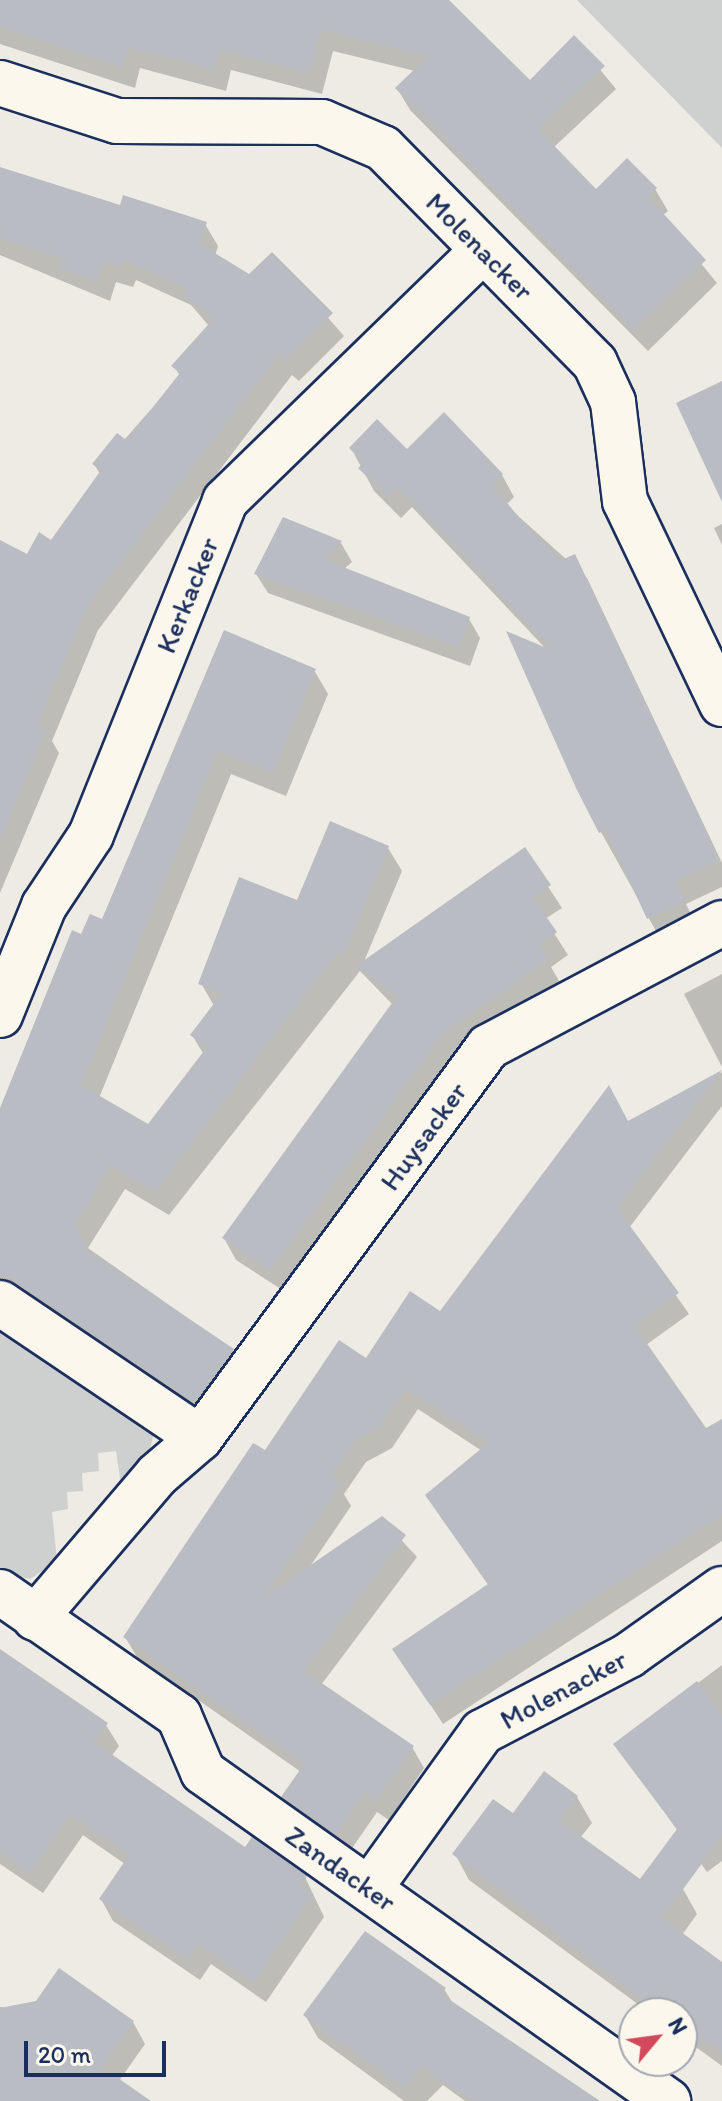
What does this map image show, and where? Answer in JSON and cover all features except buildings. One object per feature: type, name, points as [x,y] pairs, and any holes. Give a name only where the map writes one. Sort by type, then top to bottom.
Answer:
[{"type":"street","name":"Molenacker","points":[[0,83],[117,121],[322,122],[383,148],[595,363],[613,402],[625,501],[722,704]]},
{"type":"street","name":"Kerkacker","points":[[0,1015],[44,906],[91,835],[225,501],[483,250]]},
{"type":"street","name":"Huysacker","points":[[200,1438],[488,1047],[722,923]]},
{"type":"street","points":[[0,1303],[200,1438],[157,1475],[35,1618]]},
{"type":"street","name":"Molenacker","points":[[370,1888],[482,1732],[629,1655],[722,1589]]},
{"type":"street","name":"Zandacker","points":[[0,1592],[179,1716],[203,1772],[668,2101]]},
{"type":"shaded area","points":[[577,0],[722,0],[722,148],[580,3]]},
{"type":"shaded area","points":[[0,1314],[149,1420],[153,1436],[149,1455],[121,1485],[116,1451],[98,1453],[99,1471],[82,1473],[83,1491],[67,1492],[68,1509],[52,1512],[57,1561],[30,1579],[0,1572]]}]
